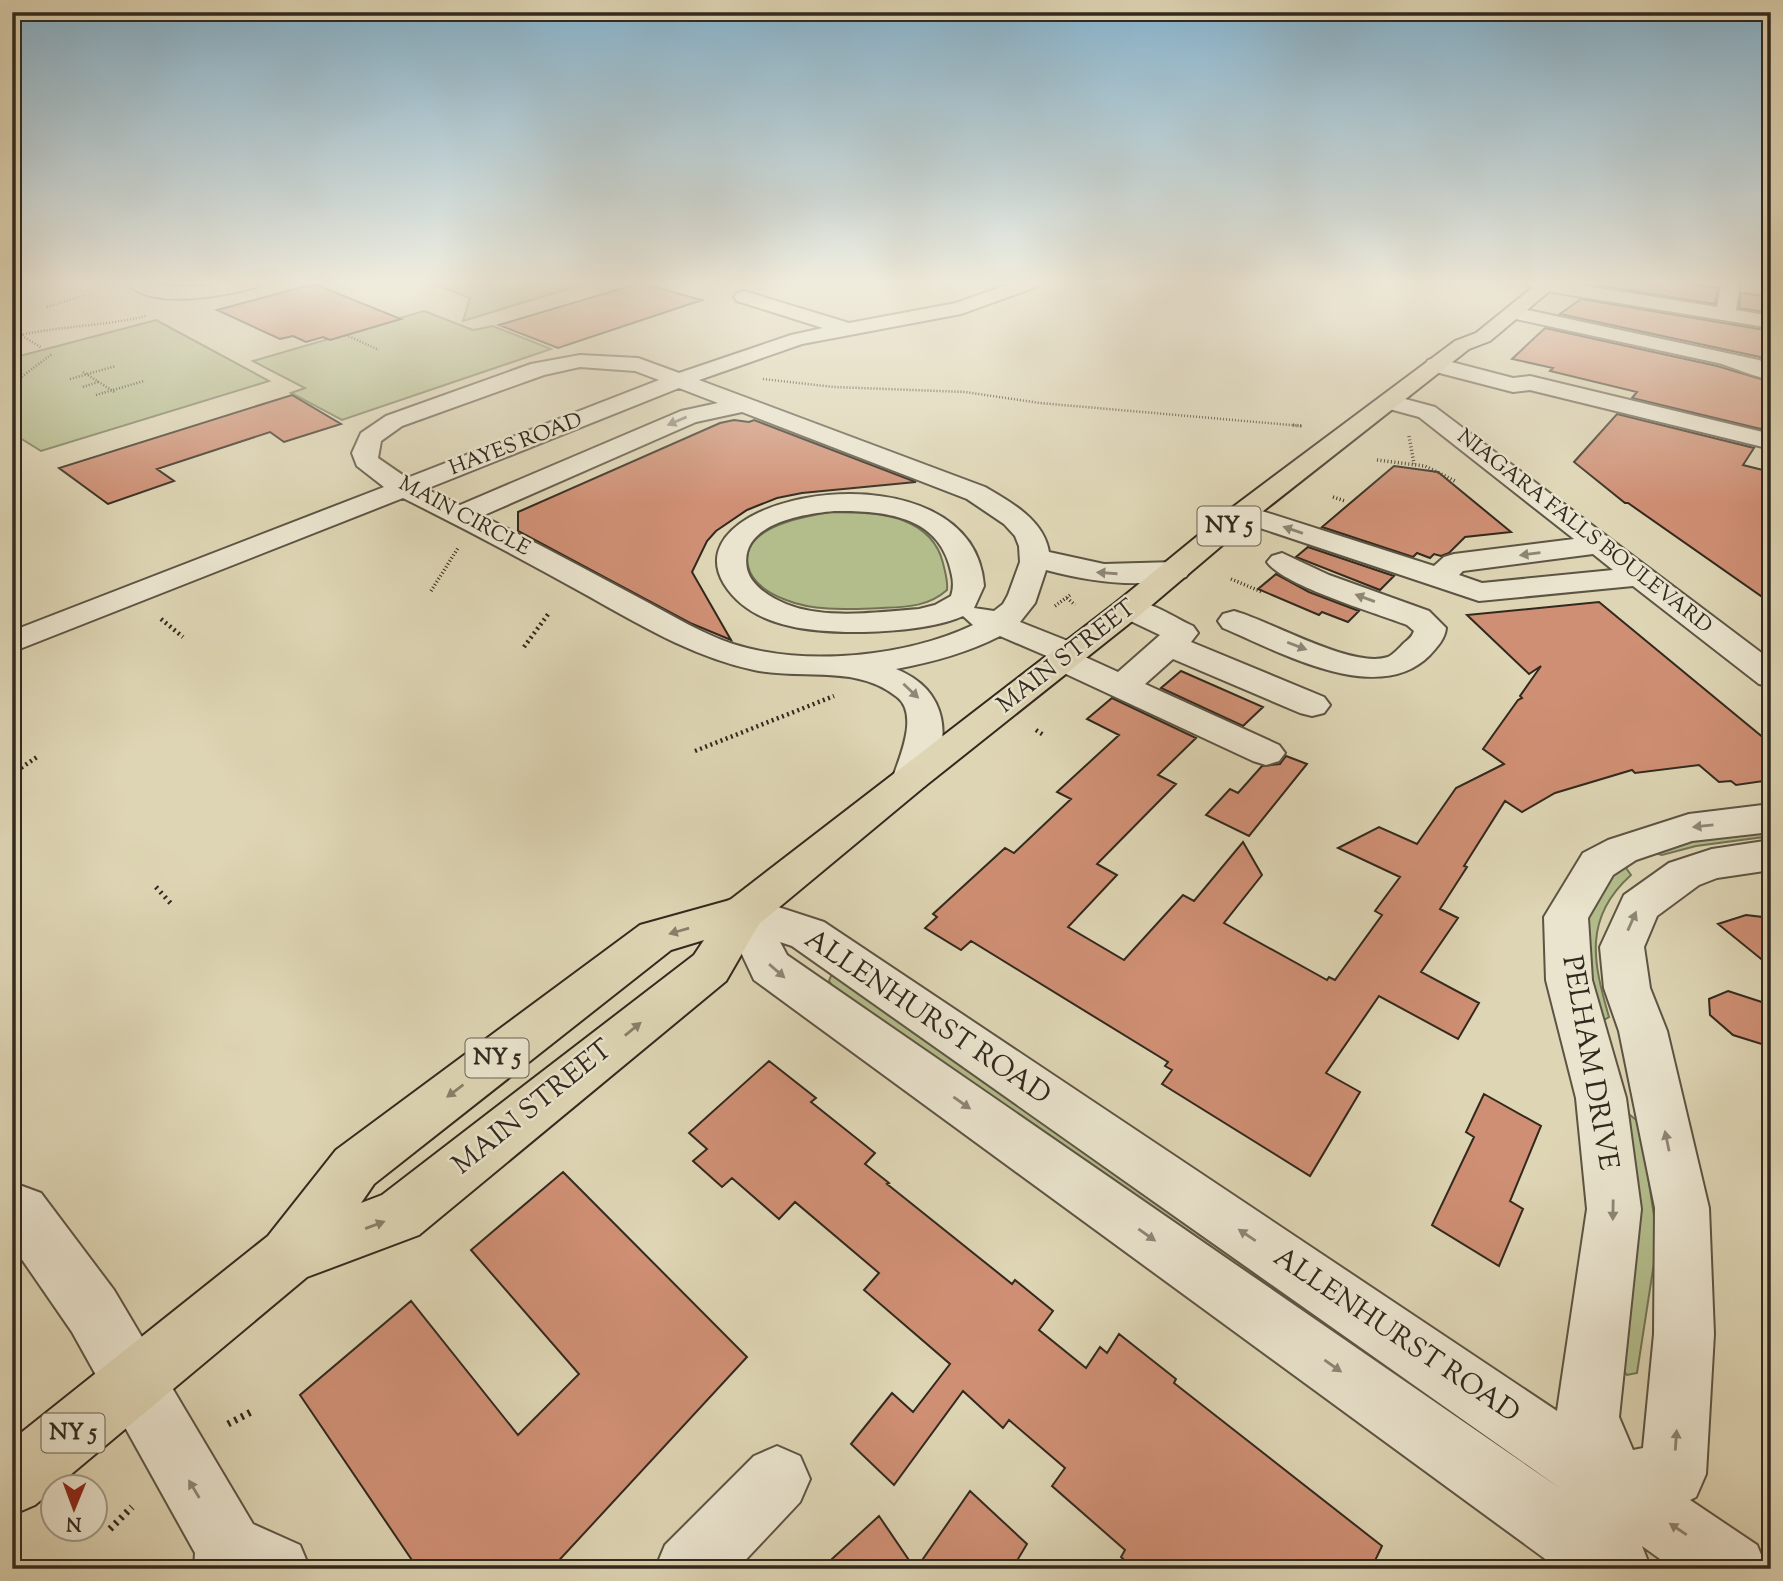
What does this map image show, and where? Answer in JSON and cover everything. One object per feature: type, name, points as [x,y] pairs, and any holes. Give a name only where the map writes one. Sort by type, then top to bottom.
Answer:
[{"type":"main road","name":"NY 5","points":[[1390,402],[1443,357]]},
{"type":"main road","name":"MAIN STREET","points":[[288,1256],[399,1216],[710,968],[744,912],[1129,608],[1243,513],[1390,402]]},
{"type":"main road","name":"MAIN STREET","points":[[12,1482],[288,1256],[355,1167],[656,937],[744,912]]},
{"type":"street","name":"HAYES ROAD","points":[[12,642],[746,357]]},
{"type":"street","points":[[1717,357],[1751,365],[1767,373]]},
{"type":"street","name":"MAIN CIRCLE","points":[[580,361],[638,365],[743,405],[976,493],[1018,522],[1033,546],[1035,557],[1024,597],[1015,610],[998,624],[951,645],[846,680],[727,654],[699,643],[460,514],[405,489],[366,461],[365,453],[370,438],[405,416],[539,369],[580,361]]},
{"type":"street","points":[[1436,365],[1513,384],[1530,383],[1771,442]]},
{"type":"street","points":[[1513,384],[1524,392],[1771,453]]},
{"type":"street","name":"NIAGARA FALLS BOULEVARD","points":[[1390,402],[1427,412],[1771,677]]},
{"type":"street","points":[[460,514],[689,416],[743,405]]},
{"type":"street","points":[[957,607],[967,598],[970,586],[956,542],[939,525],[897,508],[874,504],[834,503],[777,514],[746,533],[729,559],[734,580],[747,596],[791,617],[839,621],[899,620],[940,615],[957,607],[998,624],[1266,753]]},
{"type":"street","points":[[1243,513],[1479,592],[1640,576]]},
{"type":"street","points":[[1440,578],[1454,563],[1598,545]]},
{"type":"street","points":[[1035,557],[1066,568],[1101,573],[1144,575],[1175,571]]},
{"type":"street","points":[[1234,621],[1342,663],[1371,667],[1393,666],[1402,662],[1428,637],[1430,628],[1418,618],[1318,581],[1282,562]]},
{"type":"street","points":[[1122,686],[1182,633],[1129,608]]},
{"type":"street","points":[[1169,645],[1312,705]]},
{"type":"street","points":[[846,680],[881,674],[900,681],[914,692],[922,703],[924,744],[912,777]]},
{"type":"street","name":"PELHAM DRIVE","points":[[1771,818],[1689,828],[1622,850],[1598,864],[1566,917],[1569,980],[1601,1098],[1614,1209],[1587,1418],[1616,1486],[1673,1474],[1684,1334],[1682,1208],[1643,1031],[1627,988],[1622,947],[1639,906],[1669,883],[1684,874],[1712,864],[1771,855]]},
{"type":"street","points":[[1622,850],[1669,883]]},
{"type":"street","name":"ALLENHURST ROAD","points":[[744,912],[808,934],[1616,1486],[1733,1569]]},
{"type":"street","name":"ALLENHURST ROAD","points":[[744,912],[770,967],[1608,1562]]},
{"type":"street","points":[[1592,1065],[1654,1079]]},
{"type":"street","points":[[22,1212],[93,1311],[244,1562]]},
{"type":"street","points":[[689,1569],[777,1479]]},
{"type":"street","points":[[1608,1562],[1616,1486]]},
{"type":"path","points":[[12,384],[48,357]]},
{"type":"path","points":[[70,379],[116,366]]},
{"type":"path","points":[[85,373],[114,391]]},
{"type":"path","points":[[763,379],[834,387],[965,392],[1040,403],[1302,426]]},
{"type":"path","points":[[83,387],[99,382]]},
{"type":"path","points":[[96,395],[144,382]]},
{"type":"path","points":[[1409,434],[1414,464]]},
{"type":"path","points":[[1377,460],[1389,464],[1439,468],[1455,481]]},
{"type":"path","points":[[1333,497],[1345,501]]},
{"type":"path","points":[[431,592],[456,549]]},
{"type":"path","points":[[1231,579],[1262,592]]},
{"type":"path","points":[[1066,598],[1075,604]]},
{"type":"path","points":[[524,647],[549,613]]},
{"type":"path","points":[[161,619],[183,637]]},
{"type":"path","points":[[695,751],[846,680]]},
{"type":"path","points":[[1035,730],[1045,736]]},
{"type":"path","points":[[12,774],[37,758]]},
{"type":"path","points":[[156,887],[173,906]]},
{"type":"path","points":[[228,1424],[251,1412]]},
{"type":"path","points":[[110,1528],[132,1507]]},
{"type":"green space","points":[[224,357],[269,381],[41,451],[12,433],[12,358]]},
{"type":"green space","points":[[267,357],[528,357],[342,420],[291,393],[305,388],[253,361]]},
{"type":"green space","points":[[844,510],[890,516],[917,527],[937,548],[943,563],[947,590],[932,600],[916,605],[834,609],[786,600],[768,591],[753,578],[748,566],[748,552],[755,540],[767,531],[799,518]]},
{"type":"green space","points":[[1771,825],[1771,836],[1696,846],[1662,855],[1654,853],[1685,836]]},
{"type":"green space","points":[[1620,867],[1626,868],[1631,875],[1605,908],[1596,942],[1599,978],[1609,1017],[1602,1021],[1580,971],[1590,898]]},
{"type":"green space","points":[[837,975],[1457,1408],[1459,1418],[1450,1419],[1439,1414],[832,986],[829,981],[831,976]]},
{"type":"green space","points":[[1630,1115],[1640,1123],[1654,1216],[1654,1263],[1637,1373],[1627,1375],[1620,1368],[1625,1116]]},
{"type":"building","points":[[1514,357],[1675,357],[1717,366],[1771,382],[1771,421],[1765,430],[1632,398],[1637,392],[1512,359]]},
{"type":"building","points":[[1760,357],[1771,357],[1771,363]]},
{"type":"building","points":[[292,395],[341,424],[284,442],[270,432],[157,469],[174,481],[108,504],[59,468]]},
{"type":"building","points":[[1617,414],[1754,448],[1743,465],[1771,472],[1771,603],[1625,503],[1574,462]]},
{"type":"building","points":[[754,420],[916,482],[802,493],[777,498],[747,510],[716,531],[707,541],[692,572],[731,640],[690,623],[518,531],[518,512],[720,423]]},
{"type":"building","points":[[1394,466],[1438,472],[1511,532],[1465,537],[1449,553],[1441,556],[1434,554],[1430,558],[1417,553],[1413,557],[1322,527]]},
{"type":"building","points":[[1308,547],[1394,576],[1380,590],[1296,557]]},
{"type":"building","points":[[1276,574],[1309,592],[1359,611],[1348,622],[1322,612],[1319,615],[1258,589]]},
{"type":"building","points":[[1599,602],[1771,744],[1771,780],[1736,785],[1731,781],[1719,782],[1699,765],[1635,773],[1632,770],[1555,793],[1522,812],[1505,801],[1440,909],[1458,918],[1421,972],[1479,1003],[1458,1039],[1379,996],[1326,1073],[1360,1092],[1310,1176],[1162,1084],[1172,1070],[1165,1066],[1168,1062],[971,941],[961,950],[925,928],[937,917],[933,914],[1005,848],[1014,853],[1071,799],[1057,792],[1119,735],[1087,719],[1112,698],[1196,738],[1158,775],[1176,784],[1097,864],[1117,875],[1068,927],[1124,960],[1183,895],[1194,901],[1243,842],[1262,875],[1224,923],[1327,980],[1329,977],[1335,980],[1382,915],[1375,911],[1400,877],[1338,848],[1379,827],[1417,844],[1456,788],[1504,764],[1483,749],[1522,698],[1520,696],[1541,666],[1529,674],[1467,615]]},
{"type":"building","points":[[1181,671],[1263,707],[1243,726],[1161,688]]},
{"type":"building","points":[[1286,756],[1307,764],[1249,836],[1206,815],[1230,789],[1238,793],[1262,766],[1280,764]]},
{"type":"building","points":[[1746,915],[1771,918],[1771,967],[1718,924]]},
{"type":"building","points":[[1728,991],[1771,1005],[1771,1047],[1733,1035],[1710,1015],[1709,999]]},
{"type":"building","points":[[769,1061],[816,1098],[811,1102],[875,1153],[865,1164],[889,1183],[887,1184],[1012,1284],[1015,1280],[1053,1311],[1039,1330],[1086,1368],[1100,1347],[1107,1353],[1119,1334],[1176,1379],[1174,1383],[1382,1546],[1371,1569],[1134,1569],[1121,1557],[1125,1550],[1052,1486],[1065,1468],[1009,1420],[1003,1428],[963,1391],[894,1485],[851,1444],[892,1393],[913,1412],[950,1364],[864,1290],[879,1273],[795,1202],[779,1219],[732,1178],[722,1187],[693,1161],[707,1149],[689,1133]]},
{"type":"building","points":[[1484,1094],[1541,1126],[1510,1201],[1523,1209],[1499,1266],[1432,1225],[1474,1137],[1466,1132]]},
{"type":"building","points":[[563,1172],[747,1357],[551,1569],[418,1569],[300,1395],[411,1301],[518,1435],[579,1374],[471,1250]]},
{"type":"building","points":[[970,1491],[1027,1544],[1012,1569],[916,1569]]},
{"type":"building","points":[[879,1516],[915,1569],[821,1569]]}]
